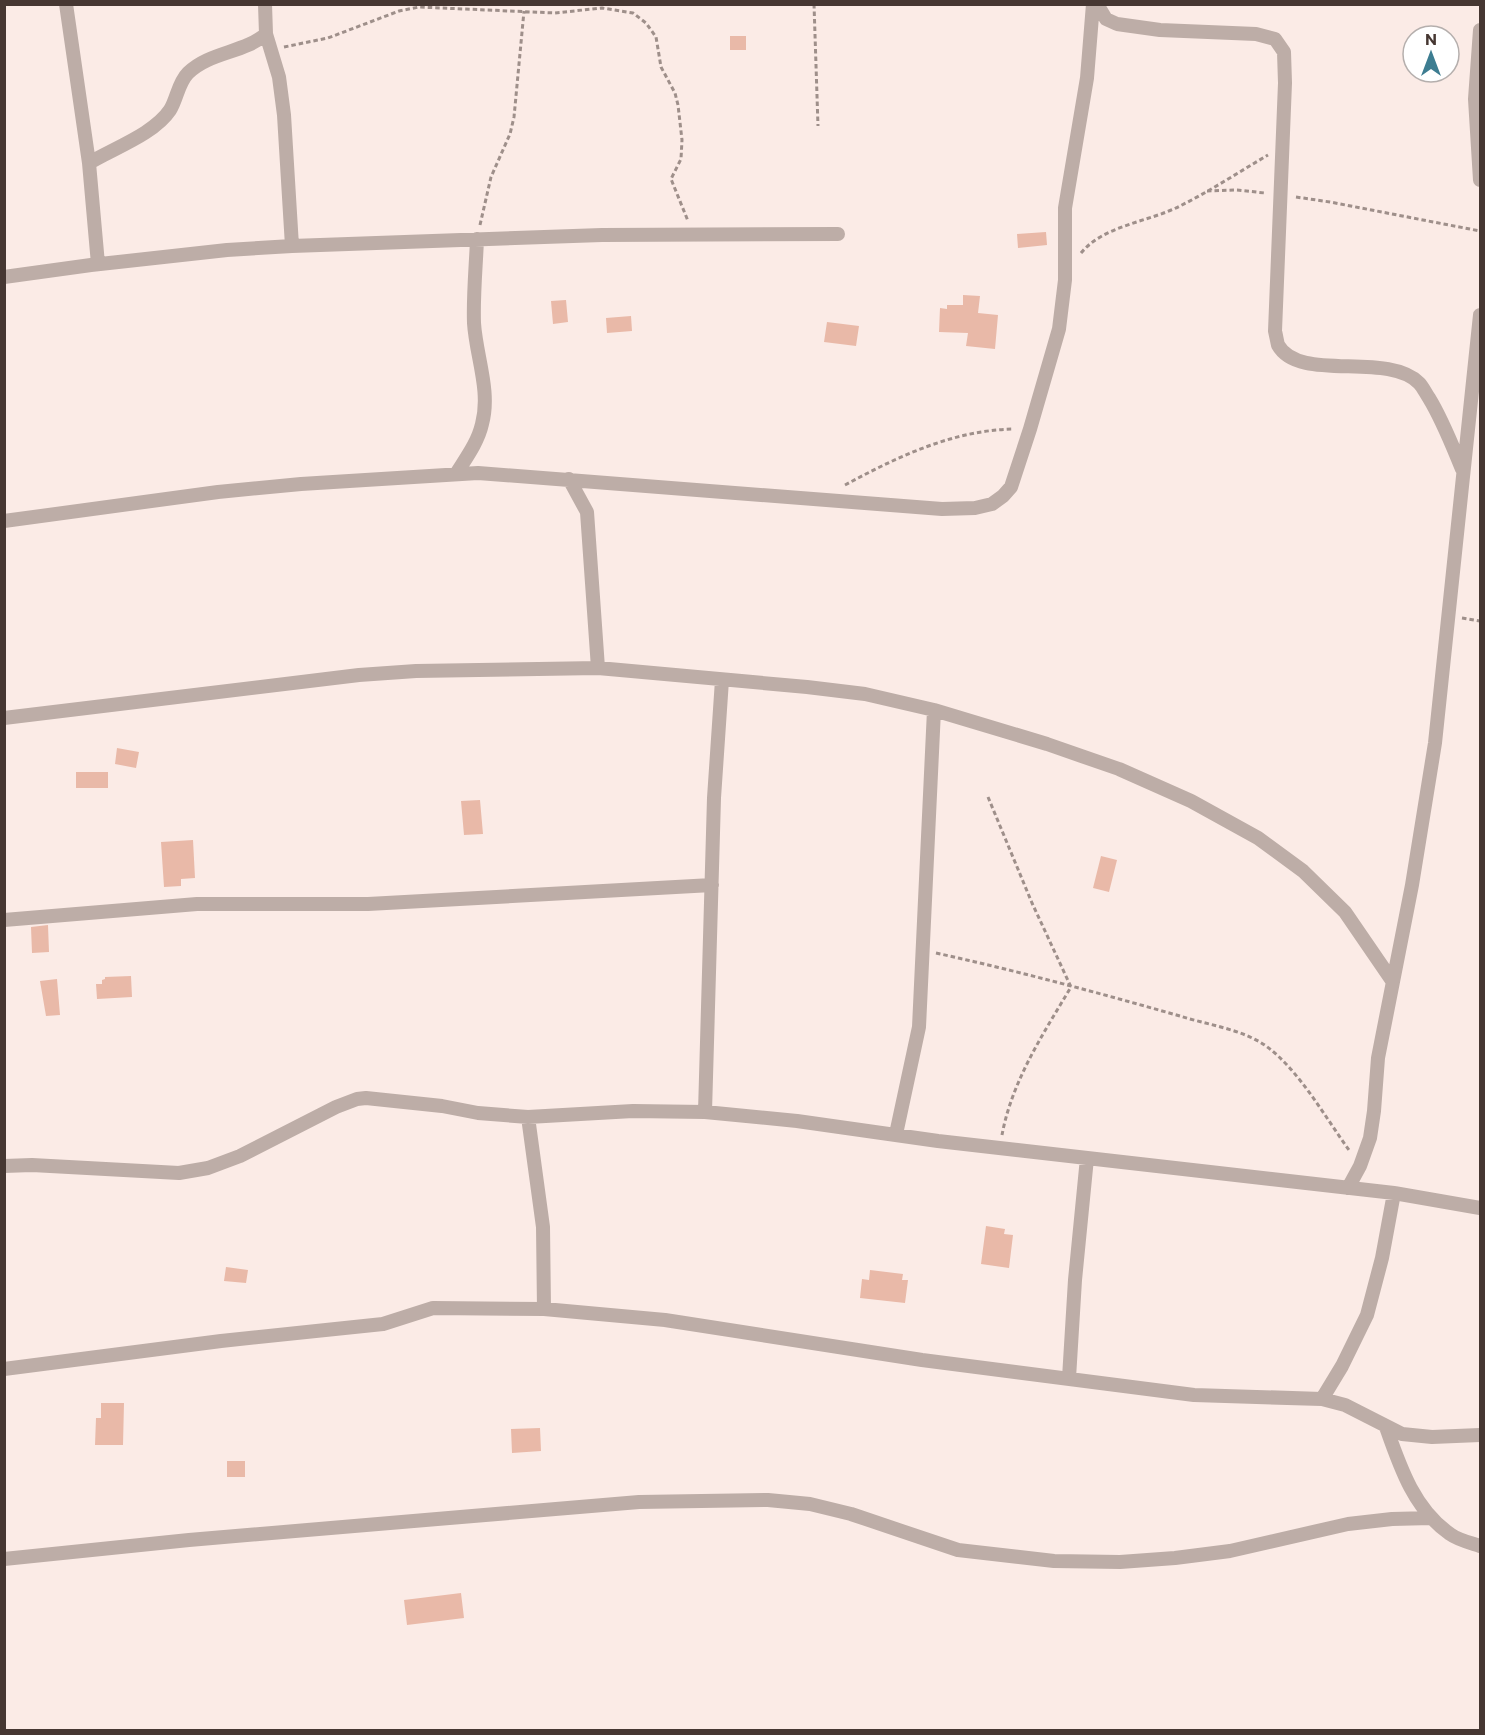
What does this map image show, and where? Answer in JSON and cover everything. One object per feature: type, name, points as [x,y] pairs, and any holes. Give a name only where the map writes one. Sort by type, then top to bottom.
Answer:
[{"type":"street","points":[[66,4],[89,163],[98,264]]},
{"type":"street","points":[[265,4],[266,34],[279,77],[284,115],[292,246]]},
{"type":"street","points":[[1095,4],[1106,19],[1117,24],[1160,30],[1256,34],[1275,39],[1284,52],[1285,83],[1275,332],[1279,345],[1292,359],[1324,366],[1377,367],[1401,371],[1419,383],[1438,414],[1463,471]]},
{"type":"street","points":[[4,521],[249,489],[494,473],[942,509],[975,508],[992,504],[1011,487],[1059,329],[1065,280],[1065,208],[1087,78],[1095,4]]},
{"type":"street","points":[[1480,30],[1475,99],[1480,180]]},
{"type":"street","points":[[89,163],[162,120],[171,108],[188,73],[203,63],[239,50],[266,34]]},
{"type":"street","points":[[4,277],[227,250],[292,246],[694,234],[838,234]]},
{"type":"street","points":[[456,474],[476,442],[484,411],[483,376],[474,324],[477,239]]},
{"type":"street","points":[[1348,1188],[1360,1166],[1370,1138],[1378,1058],[1412,885],[1435,743],[1480,315]]},
{"type":"street","points":[[569,479],[586,512],[598,668]]},
{"type":"street","points":[[4,718],[359,675],[416,671],[598,668],[865,694],[934,710],[1047,744],[1119,769],[1191,801],[1258,838],[1303,871],[1346,912],[1393,981]]},
{"type":"street","points":[[705,1112],[714,798],[722,680]]},
{"type":"street","points":[[896,1134],[919,1027],[934,710]]},
{"type":"street","points":[[4,920],[197,904],[368,904],[712,885]]},
{"type":"street","points":[[4,1166],[32,1165],[179,1173],[208,1168],[240,1156],[336,1107],[366,1098],[442,1106],[478,1113],[528,1117],[633,1111],[705,1112],[797,1121],[999,1148],[1394,1193],[1480,1208]]},
{"type":"street","points":[[528,1117],[543,1227],[544,1309]]},
{"type":"street","points":[[1069,1378],[1075,1280],[1087,1158]]},
{"type":"street","points":[[1322,1399],[1342,1366],[1367,1315],[1382,1258],[1394,1193]]},
{"type":"street","points":[[4,1369],[221,1341],[383,1324],[434,1308],[544,1309],[665,1320],[922,1360],[1204,1396],[1322,1399],[1346,1405],[1402,1434],[1480,1435]]},
{"type":"street","points":[[1386,1427],[1408,1483],[1431,1518],[1452,1536],[1480,1546]]},
{"type":"street","points":[[4,1559],[189,1540],[639,1502],[768,1500],[810,1504],[862,1518],[958,1550],[1054,1561],[1120,1562],[1174,1558],[1230,1551],[1348,1524],[1392,1519],[1431,1518]]},
{"type":"path","points":[[814,4],[818,126]]},
{"type":"path","points":[[271,50],[328,38],[399,11],[420,7],[555,13],[602,8],[633,14],[646,23],[656,36],[661,67],[675,93],[682,140],[681,159],[671,178],[694,234]]},
{"type":"path","points":[[477,239],[491,177],[510,134],[514,117],[524,11]]},
{"type":"path","points":[[1078,256],[1086,246],[1100,237],[1178,207],[1283,145]]},
{"type":"path","points":[[1207,191],[1237,190],[1330,202],[1480,231]]},
{"type":"path","points":[[818,500],[888,462],[925,447],[984,430],[1030,429]]},
{"type":"path","points":[[988,797],[1032,903],[1071,987]]},
{"type":"path","points":[[922,950],[997,966],[1229,1030],[1255,1040],[1267,1047],[1300,1083],[1319,1106],[1360,1166]]},
{"type":"path","points":[[999,1148],[1006,1114],[1022,1076],[1071,987]]},
{"type":"building","points":[[730,36],[746,36],[746,50],[730,50]]},
{"type":"building","points":[[1046,232],[1047,245],[1018,248],[1017,234]]},
{"type":"building","points":[[963,295],[980,296],[978,313],[998,315],[995,349],[966,346],[968,333],[939,332],[940,308],[947,309],[947,305],[963,305]]},
{"type":"building","points":[[566,300],[568,322],[553,324],[551,301]]},
{"type":"building","points":[[631,316],[632,331],[607,333],[606,318]]},
{"type":"building","points":[[827,322],[859,326],[856,346],[824,342]]},
{"type":"building","points":[[117,748],[139,752],[136,768],[115,764]]},
{"type":"building","points":[[76,772],[108,772],[108,788],[76,788]]},
{"type":"building","points":[[480,800],[483,834],[464,835],[461,801]]},
{"type":"building","points":[[193,840],[195,878],[181,879],[181,886],[164,887],[161,842]]},
{"type":"building","points":[[1101,856],[1117,860],[1109,892],[1093,888]]},
{"type":"building","points":[[48,925],[49,952],[32,953],[31,927]]},
{"type":"building","points":[[131,976],[132,997],[97,999],[96,984],[102,984],[105,977]]},
{"type":"building","points":[[57,979],[60,1015],[46,1016],[40,981]]},
{"type":"building","points":[[986,1226],[1005,1229],[1004,1234],[1013,1235],[1009,1268],[981,1264]]},
{"type":"building","points":[[226,1267],[248,1270],[246,1283],[224,1281]]},
{"type":"building","points":[[870,1270],[903,1274],[902,1280],[908,1280],[905,1303],[860,1298],[862,1279],[869,1280]]},
{"type":"building","points":[[101,1403],[124,1403],[123,1445],[95,1445],[96,1418],[101,1418]]},
{"type":"building","points":[[540,1428],[541,1451],[512,1453],[511,1429]]},
{"type":"building","points":[[227,1461],[245,1461],[245,1477],[227,1477]]},
{"type":"building","points":[[461,1593],[464,1618],[407,1625],[404,1600]]}]
